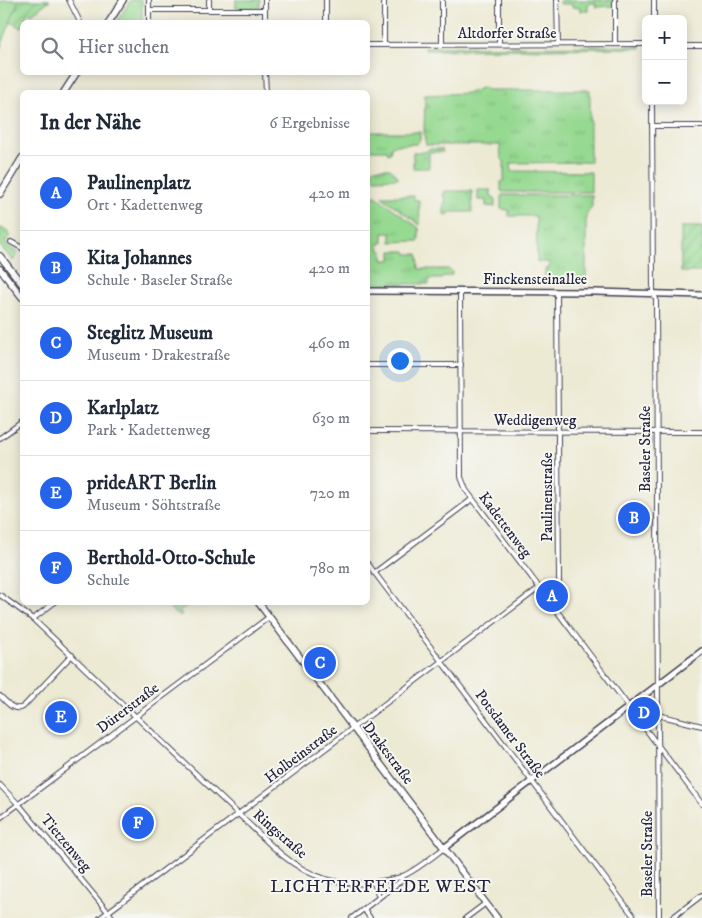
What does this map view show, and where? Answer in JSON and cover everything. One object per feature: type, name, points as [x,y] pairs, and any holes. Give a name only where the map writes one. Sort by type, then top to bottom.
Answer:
[{"type":"main road","points":[[109,20],[123,0]]},
{"type":"main road","points":[[65,90],[75,75]]},
{"type":"main road","points":[[0,194],[20,161]]},
{"type":"main road","points":[[0,256],[20,281]]},
{"type":"main road","points":[[0,269],[20,294]]},
{"type":"main road","name":"Drakestraße","points":[[260,605],[497,918]]},
{"type":"street","points":[[69,0],[79,20]]},
{"type":"street","points":[[149,0],[149,20]]},
{"type":"street","points":[[209,0],[209,10]]},
{"type":"street","points":[[265,0],[265,20]]},
{"type":"street","points":[[326,0],[326,20]]},
{"type":"street","points":[[384,0],[384,45]]},
{"type":"street","points":[[442,0],[442,45]]},
{"type":"street","points":[[499,0],[499,44]]},
{"type":"street","points":[[558,0],[558,44]]},
{"type":"street","points":[[615,0],[615,44]]},
{"type":"street","points":[[654,0],[654,15]]},
{"type":"street","points":[[149,10],[265,10]]},
{"type":"street","name":"Altdorfer Straße","points":[[370,45],[642,44]]},
{"type":"street","points":[[687,46],[702,46]]},
{"type":"street","points":[[266,75],[266,90]]},
{"type":"street","name":"Baseler Straße","points":[[652,105],[653,293],[656,300],[659,918]]},
{"type":"street","points":[[652,126],[702,126]]},
{"type":"street","points":[[11,242],[20,247]]},
{"type":"street","name":"Finckensteinallee","points":[[370,291],[702,295]]},
{"type":"street","name":"Kadettenweg","points":[[460,292],[461,476],[466,490],[471,500],[702,804]]},
{"type":"street","name":"Paulinenstraße","points":[[556,610],[559,598],[557,292]]},
{"type":"street","points":[[370,365],[461,365]]},
{"type":"street","points":[[0,438],[20,423]]},
{"type":"street","name":"Weddigenweg","points":[[370,431],[702,432]]},
{"type":"street","points":[[374,573],[471,500]]},
{"type":"street","name":"Potsdamer Straße","points":[[370,567],[634,918]]},
{"type":"street","name":"Holbeinstraße","points":[[100,918],[354,729],[539,588]]},
{"type":"street","name":"Ringstraße","points":[[0,595],[33,619],[72,655],[286,859],[310,874],[347,884],[374,883],[402,876],[444,848],[702,651]]},
{"type":"street","points":[[33,619],[51,605]]},
{"type":"street","name":"Dürerstraße","points":[[0,818],[269,617]]},
{"type":"street","points":[[0,696],[12,707],[20,709],[72,655]]},
{"type":"street","points":[[658,715],[702,726]]},
{"type":"street","name":"Tietzenweg","points":[[0,785],[113,918]]},
{"type":"street","points":[[352,918],[402,880],[402,876]]},
{"type":"street","points":[[374,883],[379,897]]},
{"type":"street","points":[[672,918],[702,895]]},
{"type":"street","points":[[466,918],[486,903]]},
{"type":"street","points":[[364,909],[370,918]]},
{"type":"green space","points":[[3,0],[19,0],[0,49],[0,4]]},
{"type":"green space","points":[[19,0],[50,0],[32,14],[28,12],[25,20],[20,20],[20,27],[10,22]]},
{"type":"green space","points":[[131,0],[142,0],[142,20],[117,20]]},
{"type":"green space","points":[[236,0],[260,0],[260,8],[236,8]]},
{"type":"green space","points":[[560,0],[613,0],[614,6],[596,7],[595,3],[588,4],[588,11],[581,11],[581,8],[572,7],[572,4],[560,4]]},
{"type":"green space","points":[[641,46],[641,48],[425,50],[425,47]]},
{"type":"green space","points":[[484,87],[487,90],[590,90],[590,162],[511,163],[512,171],[591,172],[591,192],[503,192],[501,191],[501,182],[504,180],[504,161],[501,158],[500,145],[426,145],[424,135],[425,95],[468,93]]},
{"type":"green space","points":[[370,132],[420,132],[420,139],[417,144],[394,145],[388,154],[387,150],[370,150]]},
{"type":"green space","points":[[429,149],[442,149],[443,152],[429,152],[429,168],[413,168],[413,152],[425,152]]},
{"type":"green space","points":[[374,168],[390,168],[399,178],[375,179],[372,176]]},
{"type":"green space","points":[[478,190],[491,190],[491,196],[495,198],[495,207],[486,206],[486,200],[478,200]]},
{"type":"green space","points":[[445,191],[472,191],[472,212],[449,212],[448,215],[444,214],[446,199],[443,196]]},
{"type":"green space","points":[[502,195],[592,195],[592,206],[586,216],[586,284],[545,284],[545,269],[549,269],[549,262],[537,262],[536,216],[509,216],[509,210],[501,209]]},
{"type":"green space","points":[[370,196],[376,196],[419,228],[419,241],[391,242],[391,233],[383,233],[383,242],[379,247],[383,251],[383,260],[391,260],[391,251],[406,251],[407,254],[418,254],[419,269],[448,269],[452,272],[452,275],[442,279],[429,279],[429,284],[370,284]]},
{"type":"green space","points":[[381,196],[414,196],[414,200],[419,200],[420,225]]},
{"type":"green space","points":[[0,227],[8,232],[10,236],[5,241],[7,246],[18,253],[13,261],[0,246]]},
{"type":"green space","points":[[681,227],[702,227],[702,272],[681,272]]},
{"type":"green space","points":[[168,605],[188,605],[179,611],[182,615],[180,617],[177,613],[175,614]]},
{"type":"place","name":"Kita Johannes","points":[[634,518]]},
{"type":"place","name":"Paulinenplatz","points":[[552,596]]},
{"type":"place","name":"Steglitz Museum","points":[[320,663]]},
{"type":"place","name":"Karlplatz","points":[[644,713]]},
{"type":"place","name":"prideART Berlin","points":[[61,717]]},
{"type":"place","name":"Berthold-Otto-Schule","points":[[138,823]]},
{"type":"district","name":"LICHTERFELDE WEST","points":[[381,887]]}]
